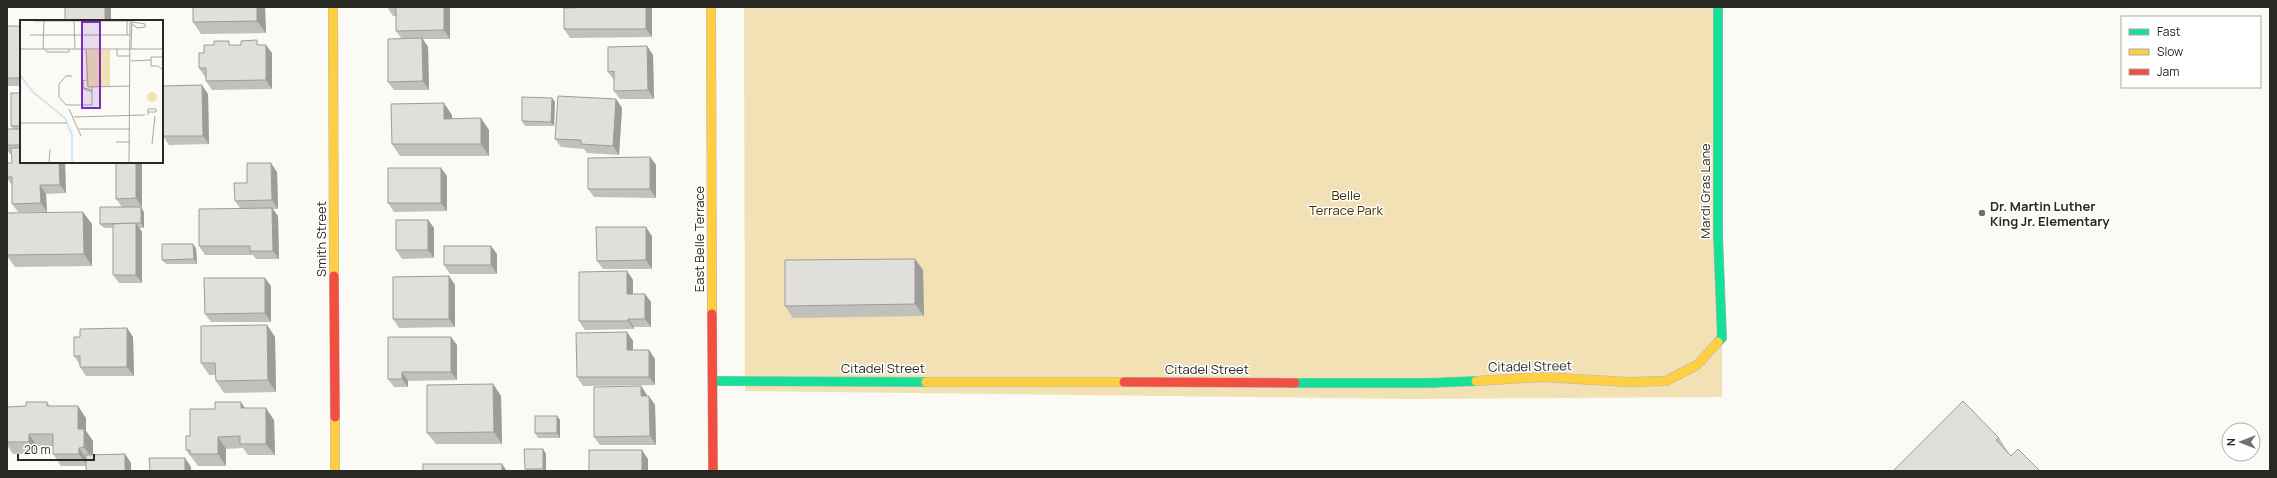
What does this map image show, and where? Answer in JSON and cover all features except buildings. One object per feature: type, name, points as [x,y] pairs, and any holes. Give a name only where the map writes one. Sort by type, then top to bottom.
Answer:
[{"type":"street","name":"Smith Street","points":[[333,7],[335,471]]},
{"type":"street","name":"East Belle Terrace","points":[[711,7],[713,471]]},
{"type":"street","name":"Mardi Gras Lane","points":[[1696,365],[1722,338],[1718,235],[1718,7]]},
{"type":"street","name":"Citadel Street","points":[[713,381],[1428,382],[1542,377],[1637,382],[1666,381],[1696,365]]},
{"type":"green space","name":"Belle Terrace Park","points":[[744,7],[1722,7],[1722,397],[1411,399],[745,391]]},
{"type":"traffic: fast","points":[[1718,7],[1718,235],[1722,338],[1718,342]]},
{"type":"traffic: fast","points":[[713,381],[926,382]]},
{"type":"traffic: fast","points":[[1295,383],[1429,383],[1476,381]]},
{"type":"traffic: slow","points":[[333,7],[334,276]]},
{"type":"traffic: slow","points":[[711,7],[712,314]]},
{"type":"traffic: slow","points":[[1476,381],[1542,377],[1629,382],[1666,381],[1697,365],[1718,342]]},
{"type":"traffic: slow","points":[[926,382],[1124,382]]},
{"type":"traffic: slow","points":[[335,417],[335,471]]},
{"type":"traffic: jam","points":[[334,276],[335,417]]},
{"type":"traffic: jam","points":[[712,314],[713,471]]},
{"type":"traffic: jam","points":[[1124,382],[1295,383]]},
{"type":"place","name":"Dr. Martin Luther King Jr. Elementary","points":[[1982,213]]}]
